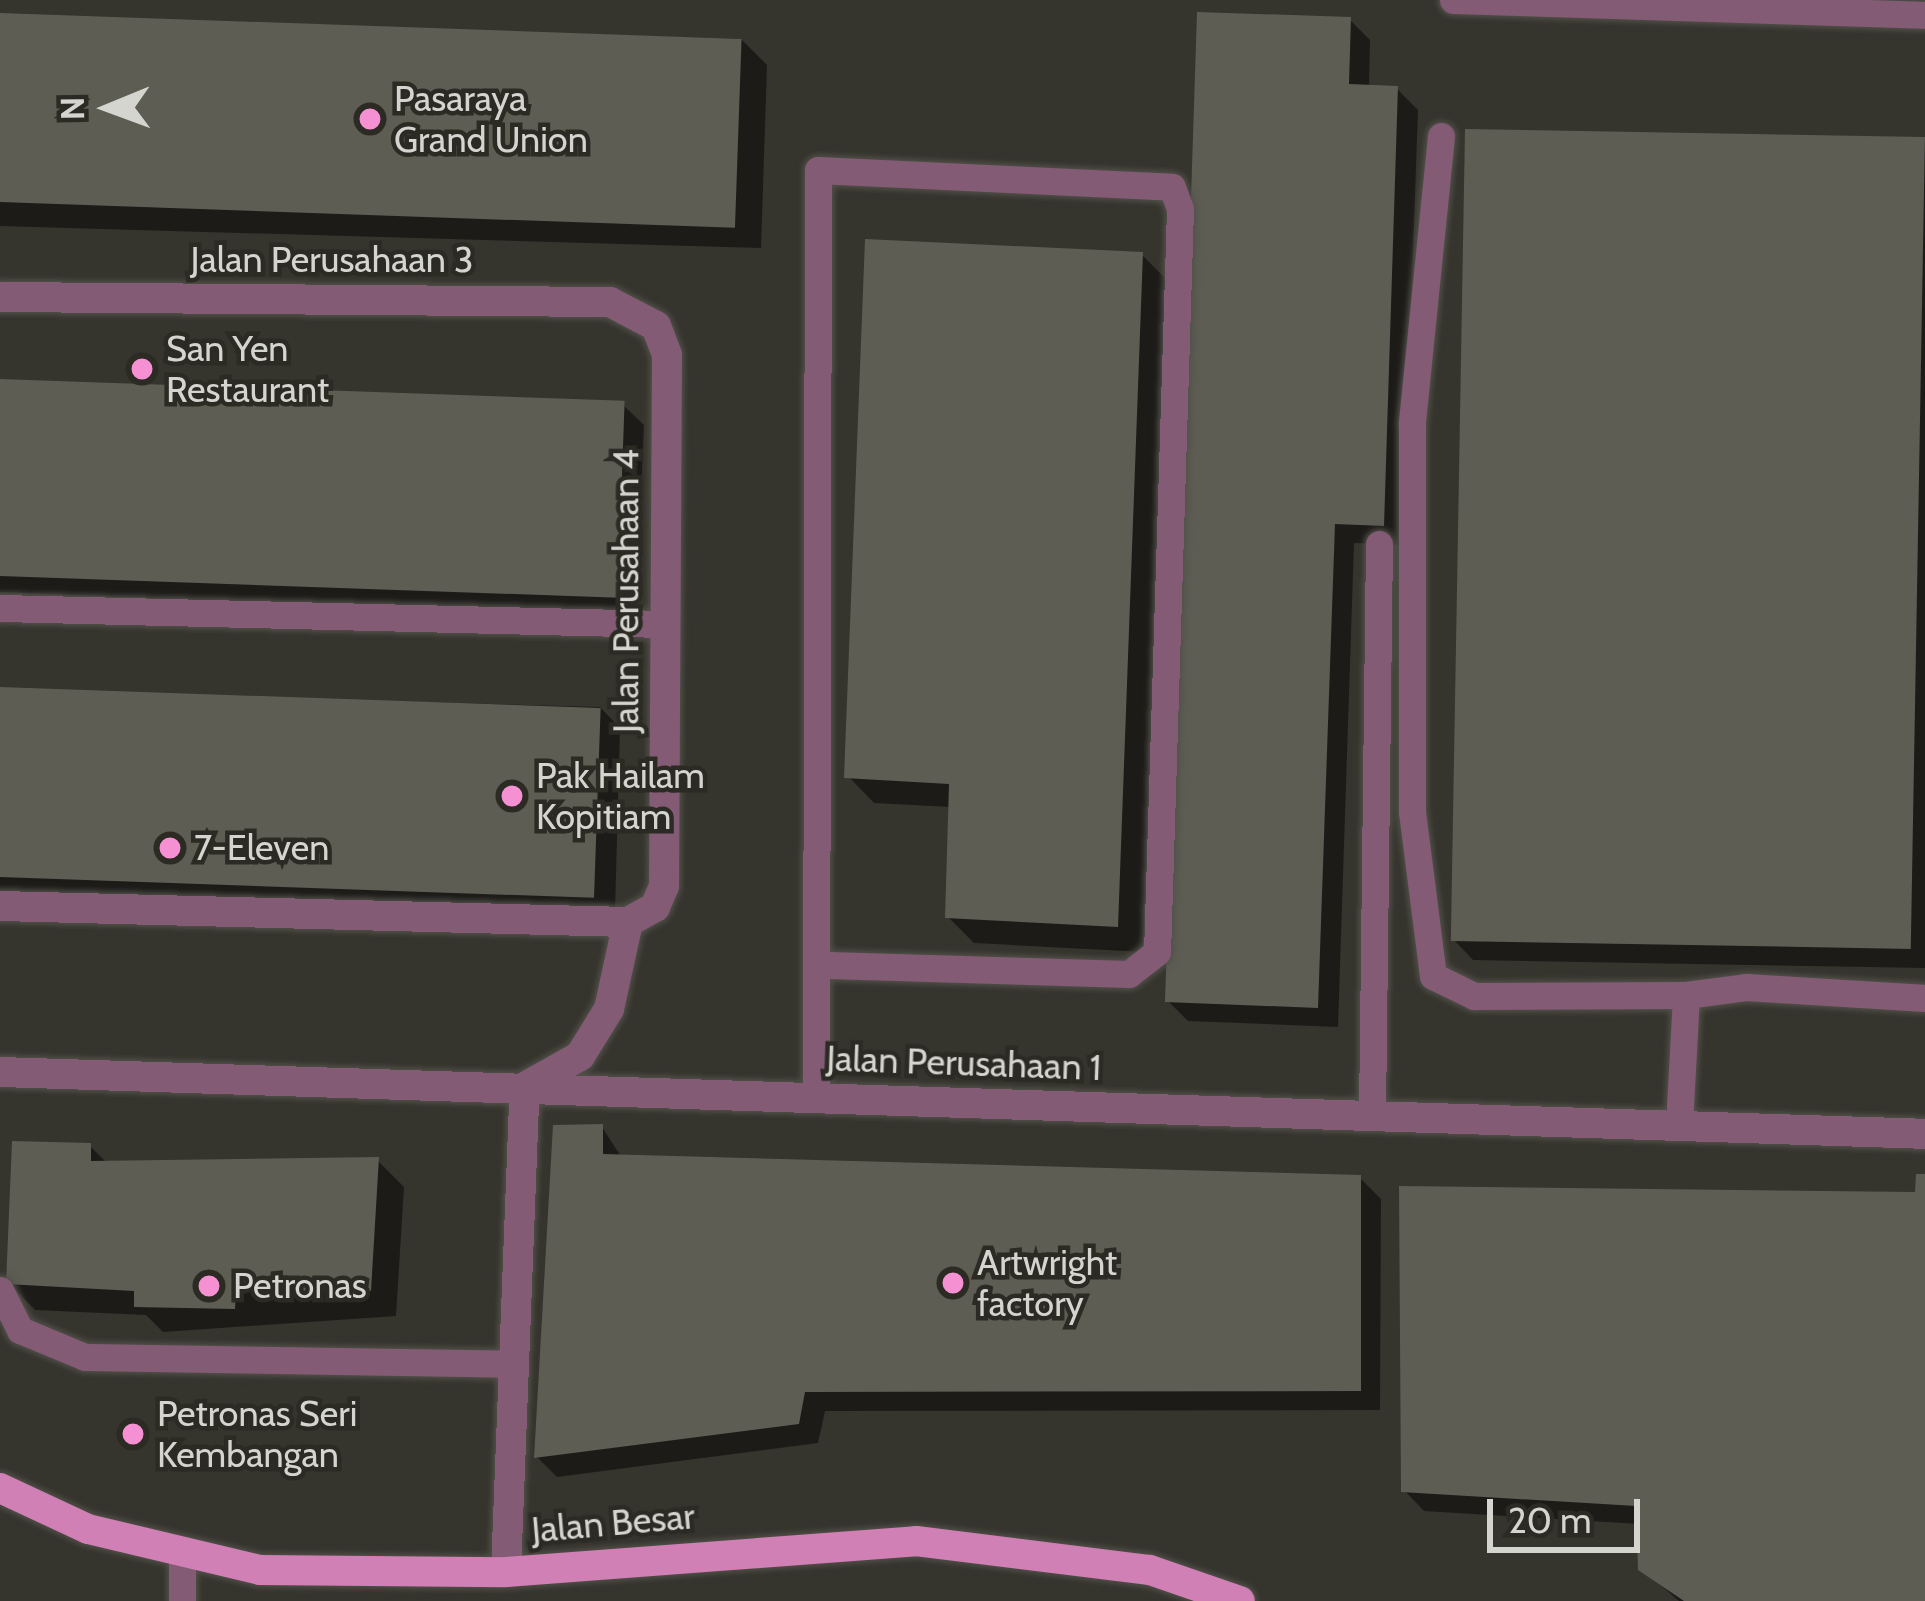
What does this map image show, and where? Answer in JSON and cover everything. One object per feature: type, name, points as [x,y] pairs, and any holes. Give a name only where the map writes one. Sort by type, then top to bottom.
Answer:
[{"type":"main road","name":"Jalan Besar","points":[[0,1488],[182,1556],[329,1575],[506,1572],[916,1541],[1086,1559],[1240,1601]]},
{"type":"street","name":"Jalan Perusahaan 3","points":[[0,297],[610,302],[656,326]]},
{"type":"street","name":"Jalan Perusahaan 4","points":[[525,1088],[580,1056],[609,1009],[628,922],[656,908],[664,886],[667,355],[656,326]]},
{"type":"street","points":[[0,906],[628,922]]},
{"type":"street","name":"Jalan Perusahaan 1","points":[[0,1072],[1925,1133]]},
{"type":"street","points":[[506,1572],[525,1088]]},
{"type":"lane","points":[[1453,0],[1892,7],[1925,15]]},
{"type":"lane","points":[[1441,136],[1412,423],[1412,812],[1432,976],[1474,996],[1686,995],[1747,988],[1925,998]]},
{"type":"lane","points":[[816,1099],[820,965],[818,170],[1172,187],[1180,209],[1157,952],[1129,974],[820,965]]},
{"type":"lane","points":[[1372,1114],[1379,544]]},
{"type":"lane","points":[[0,608],[664,624]]},
{"type":"lane","points":[[1679,1125],[1686,995]]},
{"type":"lane","points":[[0,1290],[20,1330],[86,1358],[514,1364]]},
{"type":"lane","points":[[182,1556],[182,1601]]},
{"type":"building","points":[[1197,12],[1351,17],[1349,84],[1398,86],[1384,526],[1335,524],[1318,1008],[1165,1002]]},
{"type":"building","name":"Pasaraya Grand Union","points":[[0,13],[742,39],[735,228],[0,202]]},
{"type":"building","points":[[1465,129],[1925,137],[1911,949],[1451,941]]},
{"type":"building","points":[[865,239],[1143,252],[1118,927],[945,918],[949,784],[844,778]]},
{"type":"building","points":[[0,379],[625,401],[618,598],[0,576]]},
{"type":"building","points":[[0,687],[601,708],[594,898],[0,877]]},
{"type":"building","name":"Artwright factory","points":[[603,1124],[603,1154],[1361,1175],[1361,1391],[805,1392],[799,1424],[534,1458],[553,1125]]},
{"type":"building","points":[[12,1141],[91,1143],[91,1161],[379,1157],[371,1291],[236,1292],[235,1309],[134,1307],[134,1291],[6,1284]]},
{"type":"building","points":[[1916,1174],[1925,1174],[1925,1601],[1684,1601],[1638,1570],[1636,1506],[1401,1492],[1399,1186],[1915,1192]]},
{"type":"place","name":"Pasaraya Grand Union","points":[[370,119]]},
{"type":"place","name":"San Yen Restaurant","points":[[142,369]]},
{"type":"place","name":"Pak Hailam Kopitiam","points":[[512,796]]},
{"type":"place","name":"7-Eleven","points":[[170,848]]},
{"type":"place","name":"Artwright factory","points":[[953,1283]]},
{"type":"place","name":"Petronas","points":[[209,1286]]},
{"type":"place","name":"Petronas Seri Kembangan","points":[[133,1434]]}]
